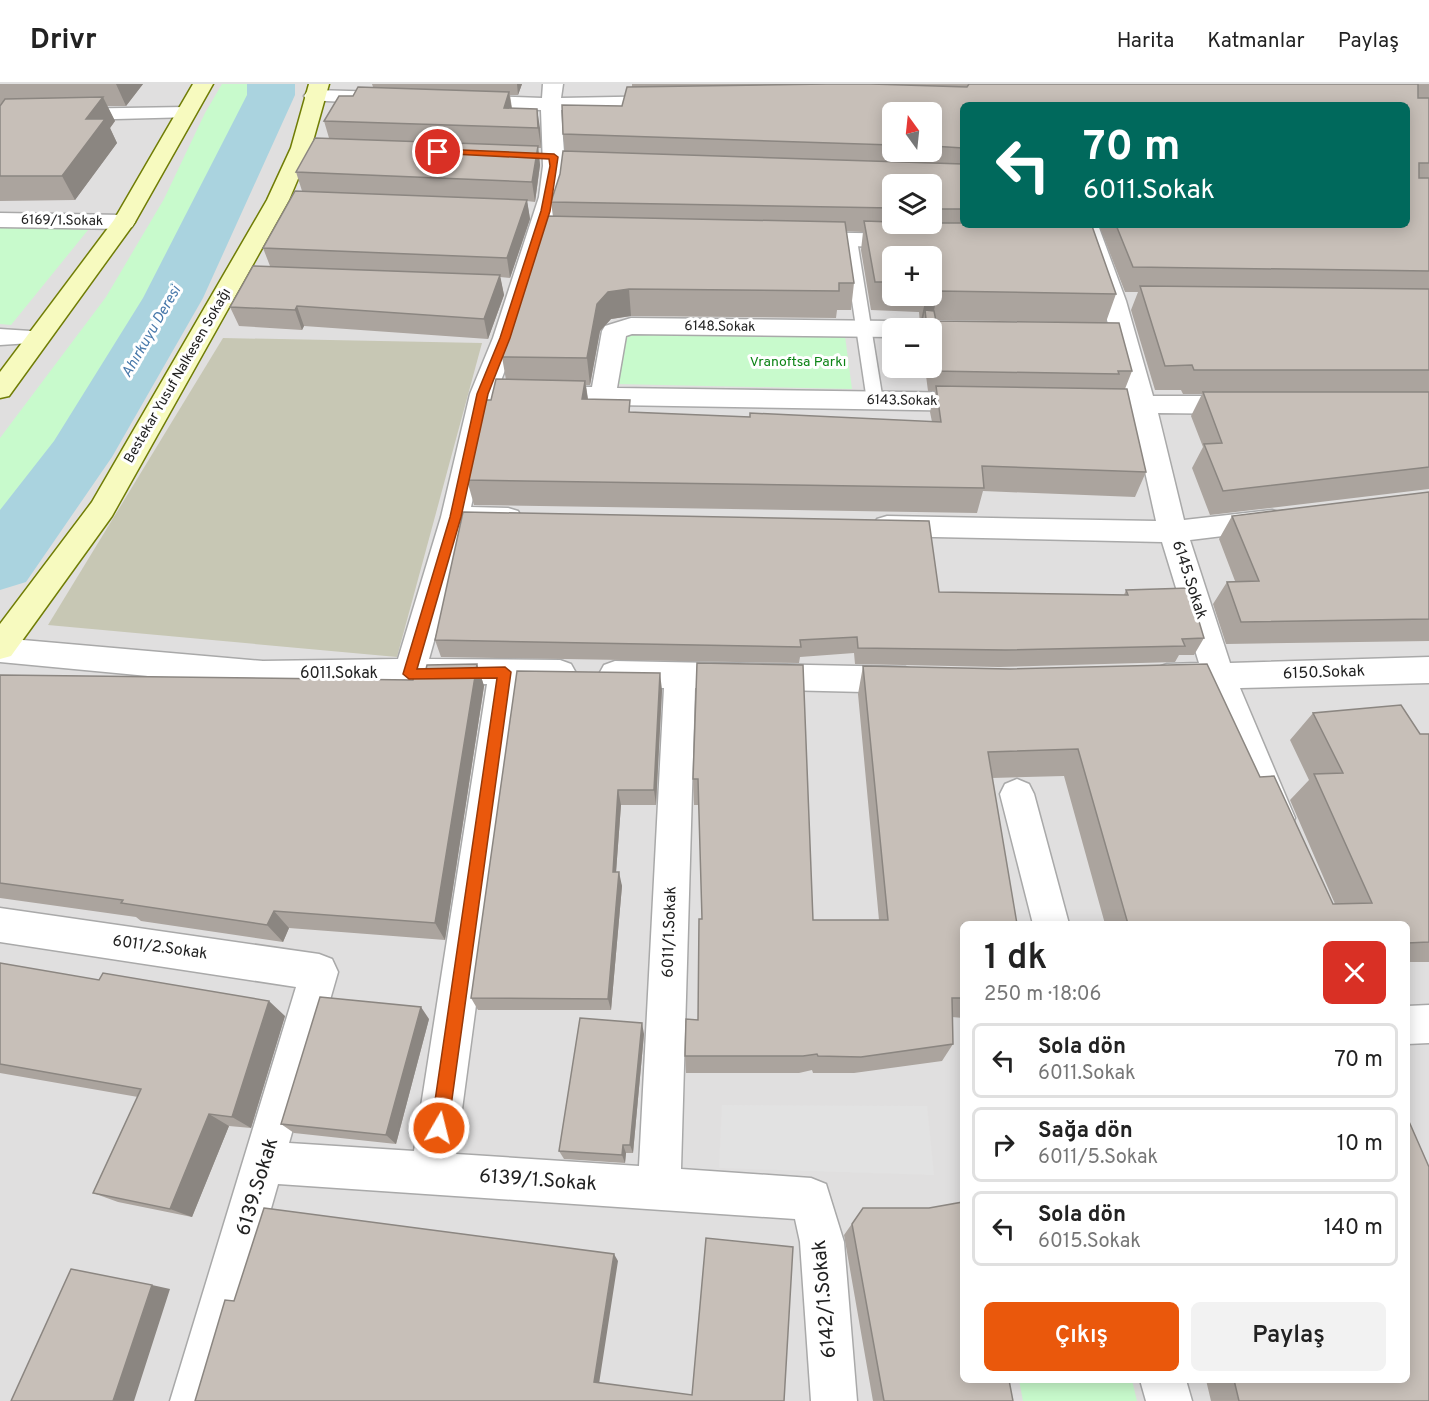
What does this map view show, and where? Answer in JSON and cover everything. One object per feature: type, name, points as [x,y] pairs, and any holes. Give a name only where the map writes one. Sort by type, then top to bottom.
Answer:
[{"type":"main road","points":[[0,390],[124,222],[203,84]]},
{"type":"main road","name":"Bestekar Yusuf Nalkesen Sokağı","points":[[0,649],[102,509],[247,275],[290,201],[312,148],[317,90]]},
{"type":"street","points":[[317,90],[409,99]]},
{"type":"street","points":[[409,674],[455,517],[509,287],[543,222],[554,162],[552,94]]},
{"type":"street","points":[[445,100],[552,94],[683,102]]},
{"type":"street","points":[[7,120],[186,113]]},
{"type":"street","name":"6169/1.Sokak","points":[[0,220],[124,222]]},
{"type":"street","points":[[778,238],[931,242]]},
{"type":"street","name":"6145.Sokak","points":[[1084,238],[1124,302],[1110,333],[1143,405],[1173,532],[1219,676],[1288,840]]},
{"type":"street","name":"6148.Sokak","points":[[603,396],[614,331],[631,326],[882,329]]},
{"type":"street","points":[[0,337],[37,338]]},
{"type":"street","name":"6143.Sokak","points":[[483,394],[1003,403]]},
{"type":"street","points":[[1061,404],[1262,405]]},
{"type":"street","points":[[862,526],[1173,532],[1301,516]]},
{"type":"street","points":[[455,517],[539,519]]},
{"type":"street","name":"6011.Sokak","points":[[0,649],[263,674],[505,672],[940,680]]},
{"type":"street","name":"6150.Sokak","points":[[1219,676],[1429,670]]},
{"type":"street","points":[[432,1173],[505,672]]},
{"type":"street","name":"6011/1.Sokak","points":[[659,1190],[680,675]]},
{"type":"street","points":[[1138,678],[1219,676]]},
{"type":"street","points":[[1017,794],[1049,921]]},
{"type":"street","name":"6011/2.Sokak","points":[[0,925],[319,972]]},
{"type":"street","name":"6139.Sokak","points":[[193,1401],[319,972]]},
{"type":"street","points":[[1410,1025],[1429,1024]]},
{"type":"street","name":"6139/1.Sokak","points":[[265,1162],[659,1190],[811,1198]]},
{"type":"street","name":"6142/1.Sokak","points":[[811,1198],[822,1242],[834,1401]]},
{"type":"street","points":[[1164,1383],[1168,1401]]},
{"type":"lane","points":[[850,240],[875,401]]},
{"type":"shaded area","points":[[0,84],[1429,84],[1429,1401],[0,1401]]},
{"type":"shaded area","points":[[223,338],[482,343],[397,657],[48,625]]},
{"type":"shaded area","points":[[722,1105],[927,1106],[934,1175],[719,1168]]},
{"type":"green space","points":[[222,84],[253,84],[253,96],[228,161],[194,222],[25,492],[0,516],[0,438],[106,297],[164,199],[205,113]]},
{"type":"green space","points":[[0,225],[88,230],[11,325],[0,324]]},
{"type":"green space","name":"Vranoftsa Parkı","points":[[620,332],[845,336],[852,389],[617,384]]},
{"type":"green space","points":[[1020,1383],[1133,1383],[1137,1401],[1023,1401]]},
{"type":"building","points":[[827,84],[967,87],[969,84],[1418,84],[1418,98],[1429,98],[1429,163],[1419,163],[1419,178],[1429,178],[1429,271],[1133,267],[1117,228],[1410,228],[1410,102],[960,102],[960,148],[942,147],[942,102],[882,102],[882,145],[563,134],[562,105],[622,106],[627,87]]},
{"type":"building","points":[[358,87],[509,92],[504,108],[537,109],[538,128],[324,121],[339,96],[353,96]]},
{"type":"building","points":[[103,97],[86,119],[105,119],[62,176],[0,176],[0,106],[5,99]]},
{"type":"building","points":[[315,138],[538,146],[532,182],[296,172]]},
{"type":"building","points":[[563,151],[960,164],[960,209],[942,209],[942,174],[882,174],[882,208],[551,202],[560,174]]},
{"type":"building","points":[[295,191],[527,200],[507,258],[263,248]]},
{"type":"building","points":[[545,216],[845,222],[854,283],[839,283],[839,291],[629,289],[608,292],[597,304],[587,358],[502,357]]},
{"type":"building","points":[[864,221],[882,222],[882,234],[942,234],[942,223],[960,223],[960,228],[1093,228],[1116,294],[942,291],[942,246],[882,246],[882,282],[875,282]]},
{"type":"building","points":[[253,266],[500,275],[484,319],[297,306],[295,310],[230,307]]},
{"type":"building","points":[[1140,286],[1429,289],[1429,370],[1194,370],[1192,365],[1165,366]]},
{"type":"building","points":[[925,310],[934,311],[935,318],[926,318]]},
{"type":"building","points":[[942,321],[1119,323],[1132,371],[1118,371],[1119,374],[942,371]]},
{"type":"building","points":[[496,379],[585,381],[582,399],[630,400],[629,412],[750,417],[750,413],[941,422],[936,386],[1127,389],[1146,472],[982,466],[984,488],[467,480],[485,400],[491,400]]},
{"type":"building","points":[[1203,392],[1429,392],[1429,467],[1223,491],[1204,444],[1222,443]]},
{"type":"building","points":[[1429,492],[1429,619],[1241,622],[1227,582],[1259,581],[1232,516]]},
{"type":"building","points":[[463,512],[929,521],[939,592],[1128,595],[1126,590],[1189,588],[1204,638],[1182,639],[1185,646],[1005,650],[858,648],[857,637],[800,640],[801,647],[435,640]]},
{"type":"building","points":[[697,663],[803,665],[813,920],[888,920],[863,666],[1010,669],[1207,664],[1260,777],[1274,776],[1333,904],[1372,903],[1314,774],[1343,773],[1313,713],[1401,705],[1420,734],[1429,734],[1429,942],[1410,943],[1410,921],[1127,921],[1078,749],[988,752],[1016,921],[960,921],[960,998],[952,998],[953,1044],[861,1057],[818,1056],[817,1054],[685,1056],[686,1019],[698,1020],[699,919],[702,919],[698,779],[693,779]]},
{"type":"building","points":[[477,664],[435,923],[274,911],[267,925],[121,903],[123,900],[0,883],[0,675],[413,680],[415,669],[426,669],[427,665]]},
{"type":"building","points":[[517,671],[660,673],[654,790],[618,790],[613,872],[619,872],[608,999],[471,998]]},
{"type":"building","points":[[0,963],[99,980],[103,973],[269,1001],[232,1117],[209,1114],[170,1209],[93,1193],[141,1089],[0,1064]]},
{"type":"building","points":[[320,997],[421,1007],[386,1135],[281,1124]]},
{"type":"building","points":[[580,1018],[642,1023],[630,1145],[623,1145],[622,1155],[559,1151]]},
{"type":"building","points":[[1410,1124],[1429,1167],[1429,1401],[1239,1401],[1235,1383],[1410,1383]]},
{"type":"building","points":[[960,1203],[960,1383],[1010,1383],[1013,1401],[884,1401],[852,1224],[863,1208],[929,1208]]},
{"type":"building","points":[[264,1208],[614,1254],[594,1382],[692,1395],[706,1238],[793,1247],[784,1401],[195,1401],[225,1300],[234,1301]]},
{"type":"building","points":[[71,1269],[152,1285],[113,1401],[11,1401]]},
{"type":"waterway","name":"Ahırkuyu Deresi","points":[[0,563],[78,457],[173,298],[271,95],[271,84]]},
{"type":"route","points":[[438,152],[554,157],[550,197],[505,338],[483,394],[455,517],[409,674],[459,671],[505,672],[439,1128]]}]
